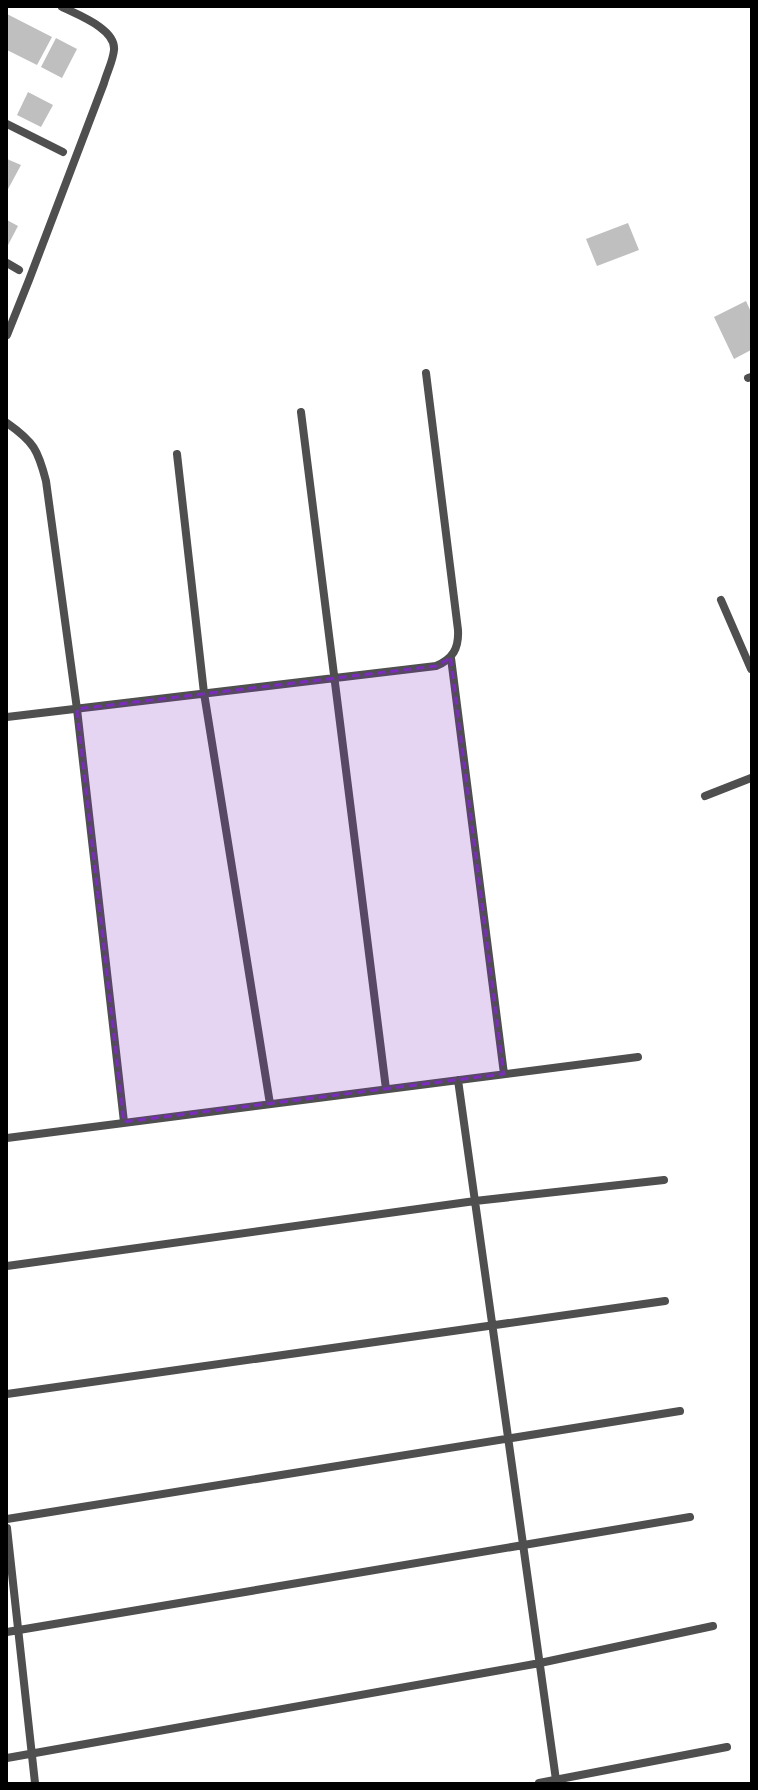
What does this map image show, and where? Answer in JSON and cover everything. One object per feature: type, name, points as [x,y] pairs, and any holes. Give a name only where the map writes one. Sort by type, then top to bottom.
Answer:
[{"type":"street","points":[[7,335],[104,83],[114,50],[114,42],[110,35],[101,28],[62,7]]},
{"type":"street","points":[[7,124],[63,152]]},
{"type":"street","points":[[7,263],[19,270]]},
{"type":"street","points":[[7,717],[436,666],[451,658],[456,651],[458,636],[426,373]]},
{"type":"street","points":[[302,412],[386,1089]]},
{"type":"street","points":[[7,423],[23,434],[34,445],[40,459],[46,481],[76,709],[124,1122]]},
{"type":"street","points":[[177,454],[204,693],[270,1104]]},
{"type":"street","points":[[721,600],[751,669]]},
{"type":"street","points":[[451,658],[504,1074]]},
{"type":"street","points":[[706,796],[751,778]]},
{"type":"street","points":[[7,1138],[638,1057]]},
{"type":"street","points":[[458,1080],[556,1780]]},
{"type":"street","points":[[7,1266],[475,1201],[664,1180]]},
{"type":"street","points":[[7,1394],[665,1301]]},
{"type":"street","points":[[7,1519],[680,1411]]},
{"type":"street","points":[[7,1632],[690,1517]]},
{"type":"street","points":[[7,1528],[35,1783]]},
{"type":"street","points":[[7,1758],[540,1663],[712,1626]]},
{"type":"street","points":[[539,1783],[727,1747]]},
{"type":"highlighted area","points":[[451,658],[504,1074],[124,1122],[77,709],[436,666]]},
{"type":"building","points":[[7,14],[52,37],[37,65],[7,50]]},
{"type":"building","points":[[56,38],[77,49],[62,78],[41,67]]},
{"type":"building","points":[[28,92],[53,105],[41,127],[17,115]]},
{"type":"building","points":[[7,159],[21,165],[7,191]]},
{"type":"building","points":[[7,220],[18,226],[7,247]]},
{"type":"building","points":[[628,223],[639,250],[597,266],[586,239]]},
{"type":"building","points":[[746,301],[751,312],[751,350],[734,359],[714,317]]}]
